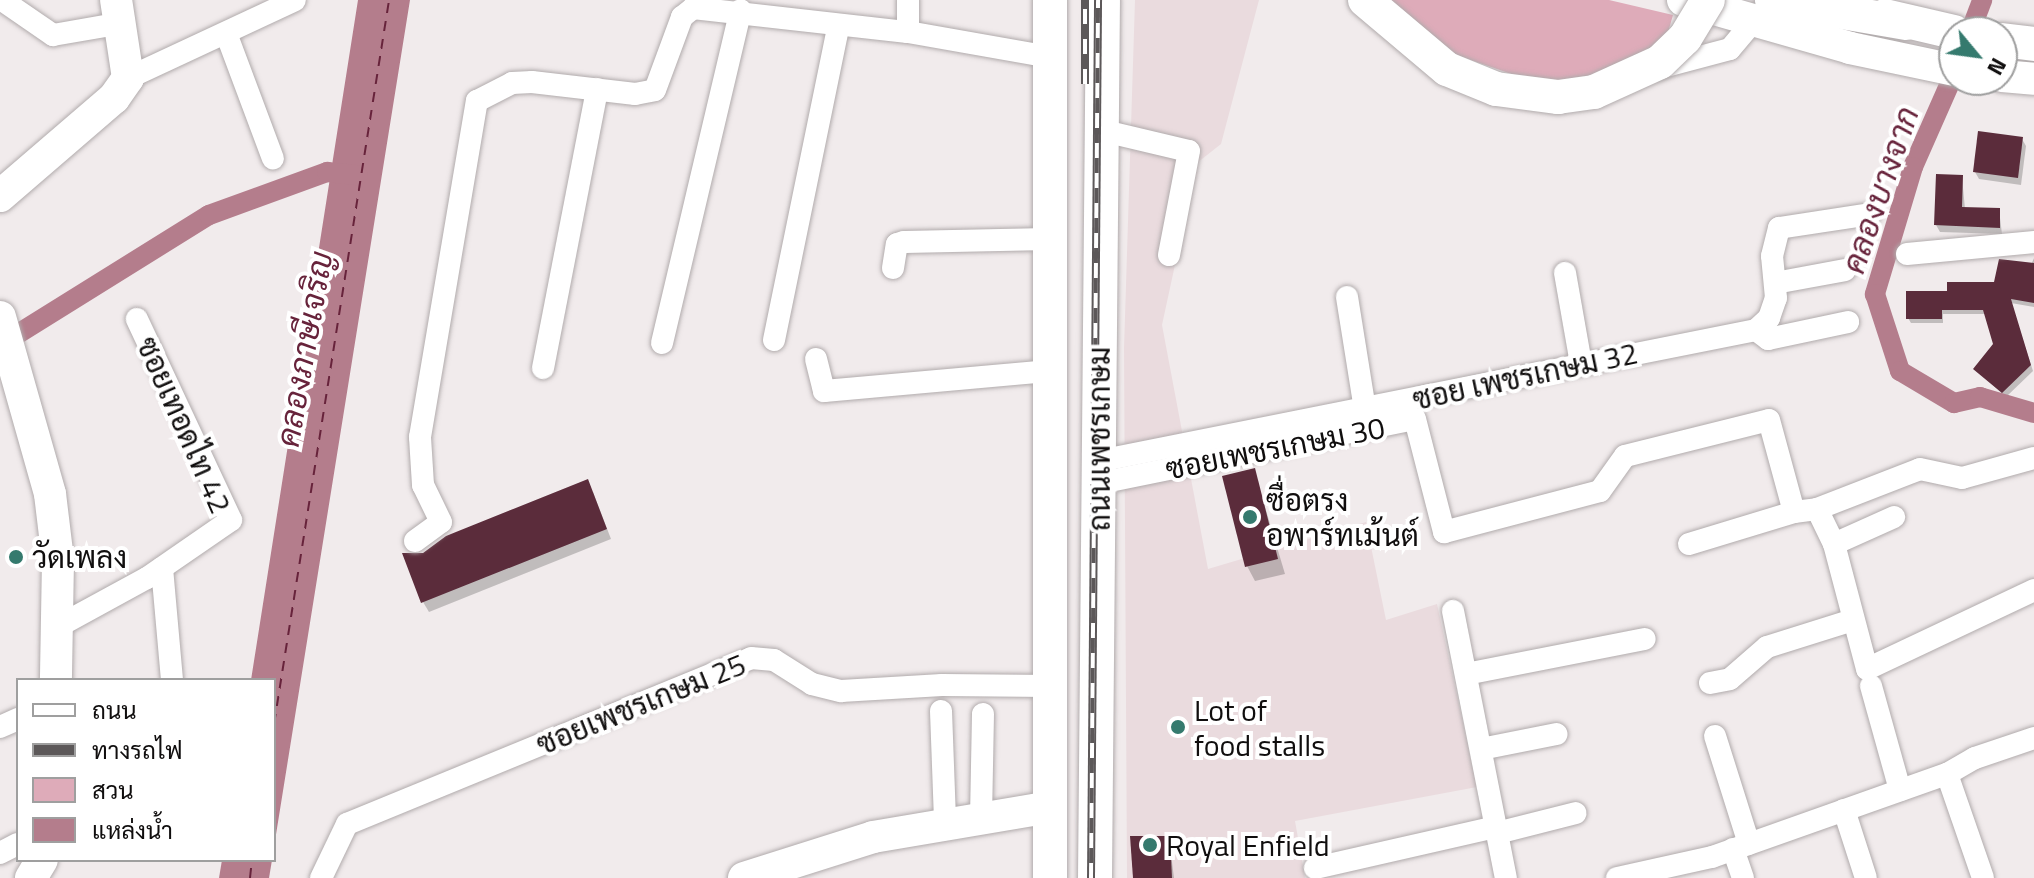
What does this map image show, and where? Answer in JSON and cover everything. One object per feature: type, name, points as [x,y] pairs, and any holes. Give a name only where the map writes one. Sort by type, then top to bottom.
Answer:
[{"type":"main road","name":"ถนนเพชรเกษม","points":[[1050,0],[1050,878]]},
{"type":"main road","name":"ถนนเพชรเกษม","points":[[1095,878],[1103,0]]},
{"type":"main road","points":[[1365,0],[1447,69],[1496,89],[1558,97],[1594,92],[1660,62],[1685,38],[1743,8]]},
{"type":"main road","points":[[1683,0],[1906,23],[1938,30]]},
{"type":"main road","points":[[1701,0],[1743,8],[1938,67]]},
{"type":"main road","points":[[1835,0],[1906,23]]},
{"type":"main road","points":[[0,196],[114,98],[128,78],[129,62],[116,12]]},
{"type":"main road","points":[[1,321],[50,494],[58,560],[56,678]]},
{"type":"main road","points":[[1051,489],[1099,472]]},
{"type":"main road","points":[[744,878],[873,837],[945,822],[1050,807]]},
{"type":"street","points":[[2,0],[53,35],[116,12]]},
{"type":"street","points":[[128,78],[295,0]]},
{"type":"street","points":[[908,0],[908,32]]},
{"type":"street","points":[[1359,0],[1432,52],[1521,87],[1609,81],[1730,49],[1743,8]]},
{"type":"street","points":[[415,541],[441,522],[423,485],[420,437],[477,101],[512,83],[635,94],[655,90],[686,11],[716,3],[838,27],[908,32],[1050,57]]},
{"type":"street","points":[[662,343],[741,10]]},
{"type":"street","points":[[774,340],[838,27]]},
{"type":"street","points":[[226,33],[273,159]]},
{"type":"street","points":[[543,368],[597,89]]},
{"type":"street","points":[[1100,130],[1194,152],[1169,255]]},
{"type":"street","points":[[1756,330],[1769,318],[1775,283],[1772,256],[1779,228],[1870,214]]},
{"type":"street","points":[[893,268],[897,244],[904,242],[1049,239]]},
{"type":"street","points":[[1907,254],[2034,242]]},
{"type":"street","points":[[1775,283],[1845,270]]},
{"type":"street","points":[[1565,273],[1581,364]]},
{"type":"street","points":[[1347,297],[1365,409]]},
{"type":"street","name":"ซอยเทอดไท 42","points":[[57,627],[162,568],[229,524],[232,515],[137,319]]},
{"type":"street","name":"ซอย เพชรเกษม 32","points":[[1099,472],[1365,409],[1581,364],[1756,330],[1768,339],[1848,322]]},
{"type":"street","points":[[816,359],[824,391],[1050,371]]},
{"type":"street","name":"ซอยเพชรเกษม 30","points":[[1099,472],[1415,419],[1444,532],[1600,491],[1625,456],[1769,420],[1794,512]]},
{"type":"street","points":[[1689,544],[1794,512],[1817,509],[1920,469],[1962,478],[2034,458]]},
{"type":"street","points":[[1854,494],[1868,529]]},
{"type":"street","points":[[1817,509],[1834,544],[1900,790]]},
{"type":"street","points":[[1834,544],[1894,517]]},
{"type":"street","points":[[162,568],[172,678]]},
{"type":"street","points":[[1869,677],[2034,590]]},
{"type":"street","points":[[1453,611],[1506,878]]},
{"type":"street","points":[[1710,683],[1730,679],[1754,653],[1767,647],[1853,620]]},
{"type":"street","points":[[1466,674],[1645,639]]},
{"type":"street","name":"ซอยเพชรเกษม 25","points":[[321,878],[347,824],[751,658],[774,660],[812,684],[841,691],[1050,686]]},
{"type":"street","points":[[941,711],[945,822]]},
{"type":"street","points":[[981,818],[983,714]]},
{"type":"street","points":[[1481,749],[1557,734]]},
{"type":"street","points":[[1715,736],[1741,846],[1743,878]]},
{"type":"street","points":[[1617,878],[1741,846],[1947,774],[1975,758],[2034,738]]},
{"type":"street","points":[[1947,774],[1983,878]]},
{"type":"street","points":[[1844,810],[1866,878]]},
{"type":"street","points":[[1315,868],[1576,813]]},
{"type":"shaded area","points":[[1135,0],[1259,0],[1221,144],[1197,163],[1162,325],[1208,569],[1366,522],[1386,620],[1437,604],[1477,787],[1295,821],[1305,878],[1127,878],[1124,348]]},
{"type":"green space","points":[[1380,0],[1609,0],[1673,15],[1654,81],[1529,80],[1436,48]]},
{"type":"water","name":"คลองภาษีเจริญ","points":[[358,0],[410,0],[276,835],[276,678],[251,678]]},
{"type":"water","points":[[222,862],[272,862],[269,878],[219,878]]},
{"type":"building","points":[[1978,131],[2023,137],[2018,178],[1973,172]]},
{"type":"building","points":[[1936,174],[1963,175],[1962,207],[2000,208],[2000,228],[1934,225]]},
{"type":"building","points":[[1999,259],[2034,263],[2034,303],[2011,299],[2031,365],[2002,393],[1973,369],[1993,344],[1983,310],[1942,310],[1942,319],[1906,319],[1906,291],[1947,291],[1947,282],[1994,282]]},
{"type":"building","name":"ซื่อตรง อพาร์ทเม้นต์","points":[[1255,468],[1278,559],[1245,567],[1222,476]]},
{"type":"building","points":[[588,479],[607,529],[421,603],[402,553],[423,553],[446,536]]},
{"type":"building","points":[[1130,836],[1170,836],[1172,878],[1133,878]]},
{"type":"waterway","name":"คลองบางจาก","points":[[1976,16],[1982,0]]},
{"type":"waterway","name":"คลองบางจาก","points":[[1944,96],[1913,167],[1875,294],[1900,371],[1954,403],[1980,397],[2034,413]]},
{"type":"waterway","points":[[0,345],[209,215],[327,172],[358,175]]},
{"type":"ferry route","points":[[276,711],[389,0]]},
{"type":"ferry route","points":[[250,878],[252,862]]},
{"type":"railway","points":[[1085,0],[1085,84]]},
{"type":"railway","points":[[1091,878],[1098,0]]},
{"type":"place","name":"ซื่อตรง อพาร์ทเม้นต์","points":[[1250,517]]},
{"type":"place","name":"วัดเพลง","points":[[16,557]]},
{"type":"place","name":"Lot of food stalls","points":[[1178,727]]},
{"type":"place","name":"Royal Enfield","points":[[1150,845]]}]
